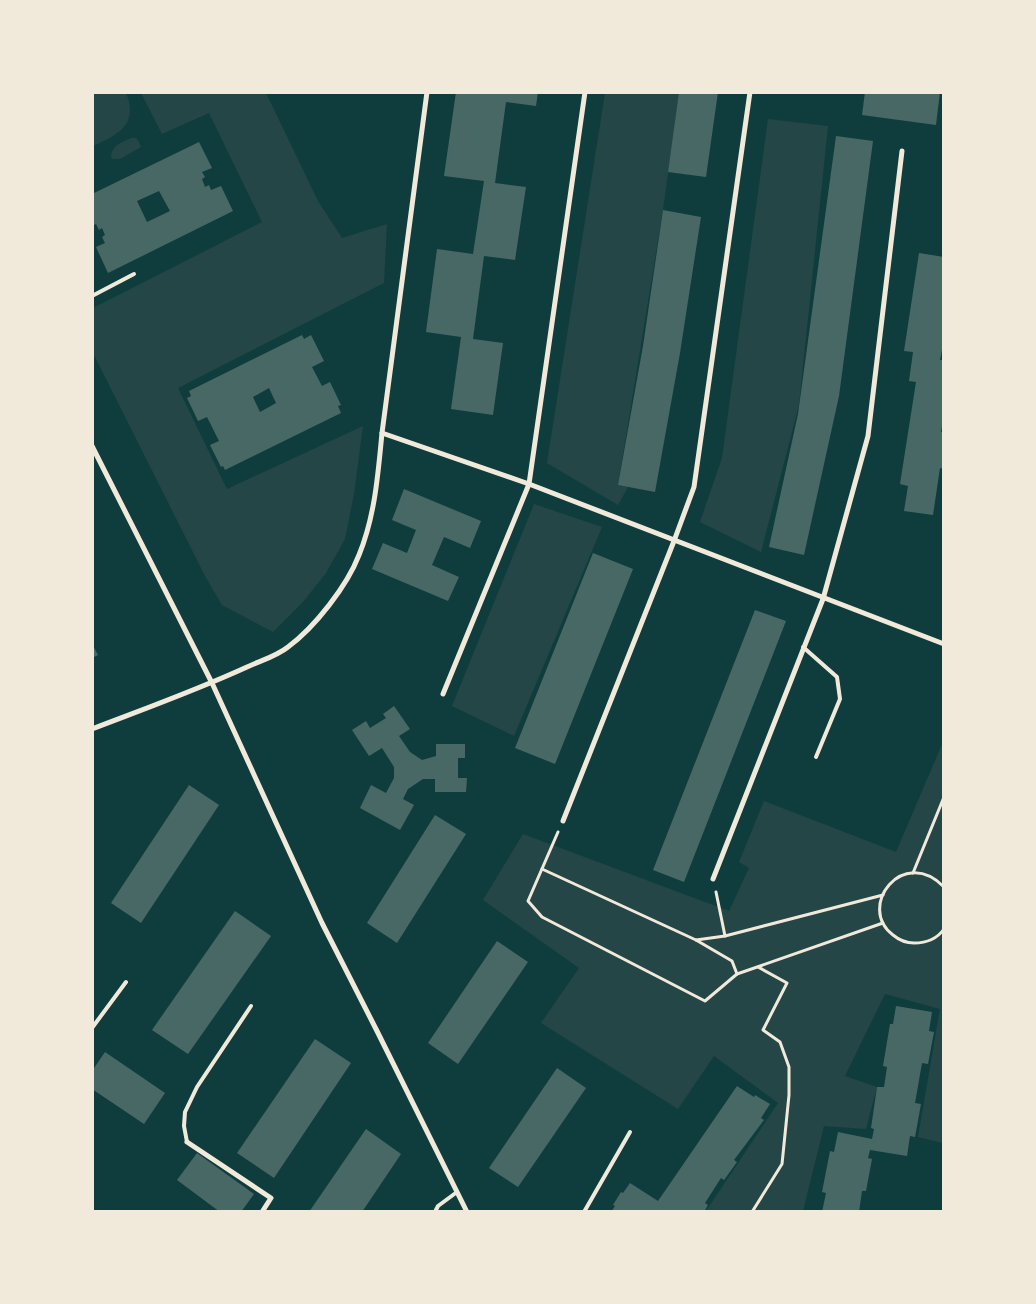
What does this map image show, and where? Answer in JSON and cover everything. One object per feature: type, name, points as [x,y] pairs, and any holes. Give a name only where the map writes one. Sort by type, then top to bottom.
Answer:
[{"type":"street","points":[[92,729],[212,683],[287,648],[318,619],[339,592],[359,556],[371,519],[377,484],[427,92]]},
{"type":"street","points":[[443,694],[529,484],[585,92]]},
{"type":"street","points":[[563,821],[694,487],[750,92]]},
{"type":"street","points":[[713,879],[823,599],[868,436],[902,151]]},
{"type":"street","points":[[382,433],[529,484],[823,599],[944,644]]},
{"type":"street","points":[[92,446],[212,683],[322,923],[378,1031],[467,1212]]},
{"type":"street","points":[[187,1142],[271,1198],[262,1212]]},
{"type":"lane","points":[[92,296],[134,274]]},
{"type":"lane","points":[[803,647],[837,677],[840,699],[816,757]]},
{"type":"lane","points":[[92,1028],[126,982]]},
{"type":"lane","points":[[187,1142],[184,1112],[197,1087],[251,1006]]},
{"type":"lane","points":[[584,1212],[630,1132]]},
{"type":"lane","points":[[435,1212],[438,1206],[457,1192]]},
{"type":"path","points":[[913,873],[944,798]]},
{"type":"path","points":[[563,821],[528,901],[542,917],[705,1001],[737,974],[883,923]]},
{"type":"path","points":[[542,869],[696,940],[732,961],[737,974]]},
{"type":"path","points":[[944,887],[936,879],[925,874],[913,873],[904,875],[895,879],[882,895],[880,914],[883,923],[898,940],[910,943],[932,940],[942,934],[944,929]]},
{"type":"path","points":[[713,879],[725,936]]},
{"type":"path","points":[[696,940],[725,936],[882,895]]},
{"type":"path","points":[[752,1212],[782,1164],[789,1095],[788,1067],[780,1042],[763,1030],[787,983],[757,967]]},
{"type":"shaded area","points":[[92,93],[126,93],[130,113],[124,127],[118,133],[93,146]]},
{"type":"shaded area","points":[[141,93],[266,93],[318,201],[342,238],[387,224],[384,283],[178,388],[227,489],[363,426],[354,494],[345,539],[326,573],[303,602],[273,632],[222,605],[205,576],[93,353],[93,308],[262,222],[209,113],[162,134]]},
{"type":"shaded area","points":[[605,93],[679,93],[663,210],[618,485],[628,487],[618,505],[547,463]]},
{"type":"shaded area","points":[[768,119],[828,126],[799,405],[761,552],[700,522],[722,458]]},
{"type":"shaded area","points":[[131,138],[136,138],[141,147],[120,159],[113,159],[111,157],[115,147]]},
{"type":"shaded area","points":[[534,504],[602,527],[514,736],[452,706]]},
{"type":"shaded area","points":[[943,742],[943,1143],[918,1137],[940,1009],[885,994],[845,1076],[877,1087],[866,1129],[824,1126],[803,1211],[706,1211],[778,1103],[714,1056],[678,1109],[541,1023],[579,968],[483,900],[523,834],[729,911],[749,868],[739,862],[764,801],[896,852]]},
{"type":"building","points":[[456,92],[491,94],[492,92],[538,92],[536,106],[506,102],[495,183],[526,187],[515,260],[484,256],[473,339],[503,343],[493,415],[451,409],[461,337],[426,332],[437,249],[473,254],[484,181],[444,176]]},
{"type":"building","points":[[679,92],[718,92],[706,177],[668,172]]},
{"type":"building","points":[[865,92],[940,92],[936,125],[862,115]]},
{"type":"building","points":[[836,136],[873,141],[839,396],[804,555],[769,547],[798,414]]},
{"type":"building","points":[[199,142],[212,168],[202,172],[205,177],[202,179],[205,187],[209,185],[211,190],[221,186],[233,211],[108,273],[96,247],[105,243],[102,237],[105,235],[102,228],[99,230],[96,224],[92,226],[92,194]],"holes":[[[159,191],[170,211],[147,222],[137,201]]]},
{"type":"building","points":[[663,210],[701,217],[680,353],[655,492],[618,485],[643,346]]},
{"type":"building","points":[[919,253],[944,257],[944,340],[940,360],[944,360],[944,416],[941,432],[944,432],[944,469],[940,468],[933,515],[904,511],[908,486],[900,484],[916,382],[909,381],[913,352],[904,351]]},
{"type":"building","points":[[302,335],[304,339],[311,335],[324,361],[312,367],[322,386],[330,382],[341,405],[338,406],[341,413],[225,470],[223,466],[221,467],[210,445],[219,441],[207,417],[198,421],[187,398],[191,396],[189,391]],"holes":[[[269,388],[276,403],[260,412],[253,397]]]},
{"type":"building","points":[[404,489],[481,521],[470,548],[444,537],[432,565],[459,577],[448,601],[372,569],[383,543],[407,553],[416,530],[392,520]]},
{"type":"building","points":[[593,553],[633,569],[555,764],[515,748]]},
{"type":"building","points":[[755,610],[786,621],[684,882],[653,870]]},
{"type":"building","points":[[92,644],[98,655],[92,658]]},
{"type":"building","points":[[394,706],[410,729],[399,736],[410,752],[422,760],[436,756],[436,744],[465,744],[465,758],[458,758],[458,778],[467,778],[466,792],[435,792],[435,779],[423,779],[408,789],[403,799],[414,805],[400,830],[360,808],[371,785],[386,793],[394,778],[394,767],[382,748],[369,756],[352,730],[366,721],[370,728],[386,718],[383,714]]},
{"type":"building","points":[[189,785],[219,805],[141,923],[111,903]]},
{"type":"building","points":[[435,815],[466,834],[397,943],[367,923]]},
{"type":"building","points":[[235,911],[271,936],[188,1054],[152,1030]]},
{"type":"building","points":[[497,941],[528,962],[458,1064],[428,1043]]},
{"type":"building","points":[[896,1006],[932,1012],[929,1031],[934,1032],[928,1064],[922,1063],[915,1103],[921,1104],[915,1137],[910,1136],[907,1156],[870,1150],[868,1158],[872,1159],[866,1191],[862,1191],[859,1212],[822,1212],[826,1193],[822,1192],[830,1151],[834,1152],[838,1132],[872,1139],[874,1129],[871,1128],[877,1087],[884,1087],[887,1067],[883,1066],[890,1024],[893,1024]]},
{"type":"building","points":[[315,1039],[351,1063],[274,1178],[237,1153]]},
{"type":"building","points":[[105,1052],[165,1093],[144,1124],[92,1089],[92,1071]]},
{"type":"building","points":[[557,1068],[586,1088],[518,1187],[489,1168]]},
{"type":"building","points":[[737,1086],[754,1097],[755,1095],[770,1104],[761,1118],[764,1120],[734,1160],[737,1162],[724,1180],[721,1178],[705,1203],[708,1205],[704,1212],[611,1212],[621,1192],[623,1193],[630,1183],[658,1201]]},
{"type":"building","points":[[366,1129],[401,1154],[362,1212],[309,1212]]},
{"type":"building","points":[[197,1153],[254,1194],[241,1212],[220,1212],[177,1180]]}]
